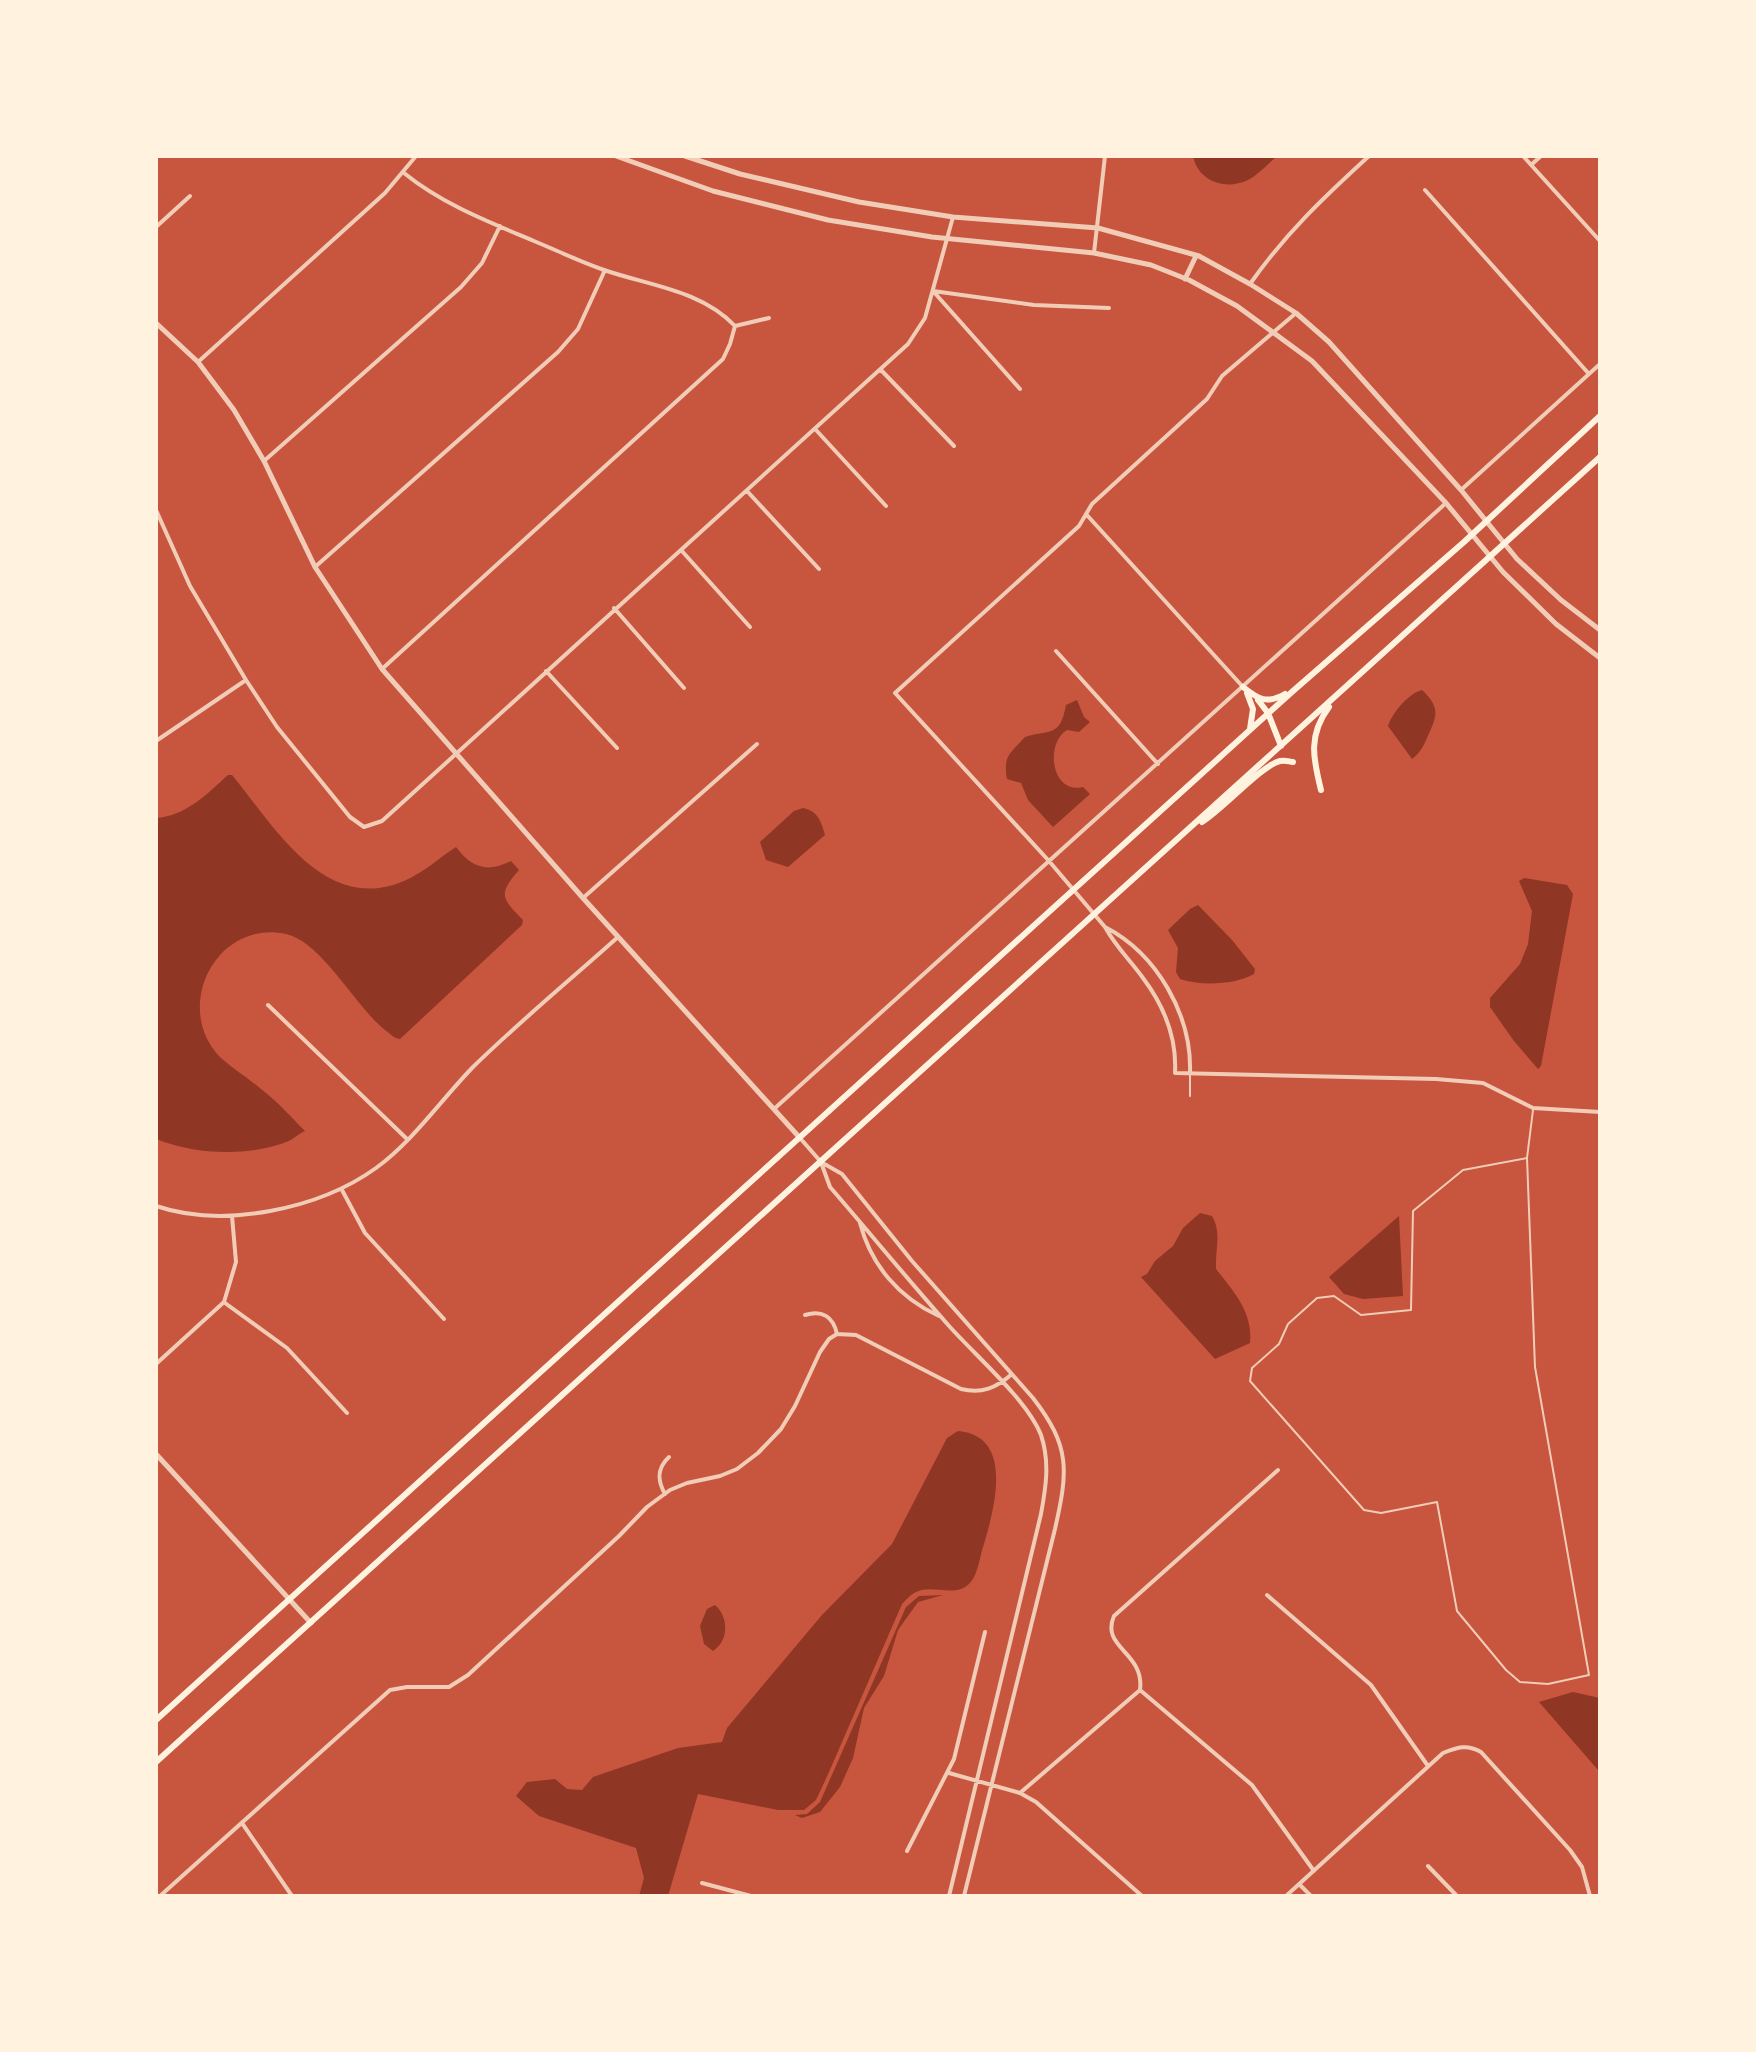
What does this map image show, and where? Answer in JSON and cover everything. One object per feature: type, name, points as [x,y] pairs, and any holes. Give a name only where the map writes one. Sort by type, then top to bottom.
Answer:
[{"type":"main road","points":[[156,1720],[1600,416]]},
{"type":"main road","points":[[156,1762],[1600,457]]},
{"type":"main road","points":[[1243,687],[1256,697],[1268,713],[1281,746]]},
{"type":"main road","points":[[1243,687],[1253,709],[1249,731]]},
{"type":"main road","points":[[1256,697],[1268,701],[1293,691]]},
{"type":"main road","points":[[1321,790],[1313,758],[1313,741],[1319,722],[1340,693]]},
{"type":"main road","points":[[1189,831],[1214,815],[1269,766],[1282,760],[1293,762]]},
{"type":"street","points":[[198,362],[404,173],[416,156]]},
{"type":"street","points":[[616,156],[713,191],[828,220],[949,239],[1094,253],[1151,265],[1185,279],[1237,306],[1312,361],[1446,503],[1489,557],[1556,624],[1600,658]]},
{"type":"street","points":[[685,156],[740,174],[827,195],[953,217],[1098,228],[1196,256],[1250,284],[1296,313],[1329,342],[1543,584],[1600,630]]},
{"type":"street","points":[[1094,253],[1105,156]]},
{"type":"street","points":[[1250,284],[1305,215],[1369,156]]},
{"type":"street","points":[[1523,156],[1599,237]]},
{"type":"street","points":[[1531,165],[1541,156]]},
{"type":"street","points":[[404,173],[436,196],[500,226],[605,270],[699,299],[720,310],[735,326]]},
{"type":"street","points":[[1425,190],[1589,374]]},
{"type":"street","points":[[156,227],[190,196]]},
{"type":"street","points":[[156,510],[190,586],[277,727],[350,817],[364,827],[382,821],[908,344],[925,318],[953,217]]},
{"type":"street","points":[[264,461],[461,287],[482,263],[500,226]]},
{"type":"street","points":[[1185,279],[1196,256]]},
{"type":"street","points":[[315,567],[558,352],[578,329],[605,270]]},
{"type":"street","points":[[933,291],[1034,305],[1109,308]]},
{"type":"street","points":[[933,291],[1020,389]]},
{"type":"street","points":[[1296,313],[1222,376],[1207,399],[1092,504],[1079,526],[895,693],[1049,861],[1142,976],[1161,1006],[1174,1040],[1175,1073],[1483,1083],[1533,1108],[1600,1112]]},
{"type":"street","points":[[735,326],[769,318]]},
{"type":"street","points":[[156,323],[198,362],[234,410],[264,461],[315,567],[382,669],[455,755],[821,1162],[842,1174],[912,1261],[1012,1374],[1048,1418],[1059,1438],[1065,1465],[1063,1493],[964,1896]]},
{"type":"street","points":[[382,669],[723,359],[735,326]]},
{"type":"street","points":[[1461,490],[1600,364]]},
{"type":"street","points":[[881,370],[954,446]]},
{"type":"street","points":[[816,430],[886,506]]},
{"type":"street","points":[[747,491],[819,569]]},
{"type":"street","points":[[774,1109],[1446,503]]},
{"type":"street","points":[[1086,513],[1243,687]]},
{"type":"street","points":[[681,550],[750,627]]},
{"type":"street","points":[[614,608],[684,688]]},
{"type":"street","points":[[1056,651],[1158,764]]},
{"type":"street","points":[[546,671],[617,748]]},
{"type":"street","points":[[156,741],[246,680]]},
{"type":"street","points":[[583,898],[757,744]]},
{"type":"street","points":[[1105,927],[1126,938],[1155,969],[1170,992],[1189,1037],[1190,1073]]},
{"type":"street","points":[[156,1206],[171,1211],[232,1216],[283,1209],[341,1189],[378,1167],[474,1066],[618,937]]},
{"type":"street","points":[[268,1005],[407,1139]]},
{"type":"street","points":[[821,1162],[830,1187],[942,1318],[1030,1414],[1047,1457],[1047,1484],[1019,1611],[949,1896]]},
{"type":"street","points":[[341,1189],[365,1233],[444,1319]]},
{"type":"street","points":[[156,1364],[224,1302],[236,1262],[232,1216]]},
{"type":"street","points":[[859,1220],[864,1240],[901,1294],[942,1318]]},
{"type":"street","points":[[224,1302],[287,1348],[347,1413]]},
{"type":"street","points":[[805,1315],[826,1315],[837,1334]]},
{"type":"street","points":[[160,1896],[390,1690],[449,1687],[468,1675],[609,1546],[647,1507],[687,1483],[737,1469],[758,1453],[781,1429],[820,1352],[837,1334],[856,1335],[974,1393],[1001,1383],[1012,1374]]},
{"type":"street","points":[[156,1454],[311,1623]]},
{"type":"street","points":[[665,1494],[659,1475],[661,1465],[669,1457]]},
{"type":"street","points":[[1020,1793],[1140,1690],[1142,1677],[1138,1667],[1112,1636],[1110,1625],[1114,1616],[1278,1470]]},
{"type":"street","points":[[1267,1595],[1371,1685],[1428,1766]]},
{"type":"street","points":[[907,1851],[949,1772],[985,1632]]},
{"type":"street","points":[[1140,1690],[1252,1785],[1314,1871]]},
{"type":"street","points":[[1286,1896],[1443,1753],[1471,1746],[1481,1752],[1570,1850],[1582,1867],[1590,1896]]},
{"type":"street","points":[[949,1772],[1020,1793],[1036,1802],[1142,1896]]},
{"type":"street","points":[[242,1823],[292,1896]]},
{"type":"street","points":[[1428,1866],[1457,1896]]},
{"type":"street","points":[[702,1883],[751,1896]]},
{"type":"street","points":[[1299,1884],[1311,1896]]},
{"type":"lane","points":[[1190,1073],[1190,1096]]},
{"type":"lane","points":[[1527,1158],[1463,1170],[1413,1211],[1411,1310],[1361,1315],[1334,1296],[1317,1298],[1288,1324],[1279,1344],[1252,1368],[1250,1381],[1364,1510],[1381,1513],[1437,1502],[1457,1611],[1506,1670],[1520,1682],[1548,1684],[1589,1675],[1535,1367],[1527,1158],[1533,1108]]},
{"type":"shaded area","points":[[1193,156],[1277,156],[1252,178],[1222,184],[1200,172]]},
{"type":"shaded area","points":[[1422,690],[1435,707],[1435,718],[1423,747],[1412,759],[1388,726],[1402,704]]},
{"type":"shaded area","points":[[1077,700],[1084,717],[1090,722],[1079,732],[1067,730],[1060,737],[1055,746],[1055,767],[1064,783],[1083,787],[1090,794],[1053,827],[1028,800],[1021,783],[1007,779],[1006,765],[1009,755],[1025,737],[1052,731],[1060,723],[1066,705]]},
{"type":"shaded area","points":[[232,775],[304,860],[326,876],[349,886],[375,888],[404,881],[456,847],[468,860],[480,866],[495,867],[511,861],[519,870],[508,885],[505,896],[523,920],[522,925],[400,1039],[373,1019],[325,961],[299,939],[277,932],[259,933],[227,949],[205,978],[200,1005],[204,1031],[218,1055],[273,1099],[305,1131],[289,1141],[240,1152],[205,1151],[156,1139],[156,818],[186,809]]},
{"type":"shaded area","points":[[803,808],[818,817],[825,835],[788,867],[766,860],[760,842],[794,811]]},
{"type":"shaded area","points":[[1524,878],[1567,885],[1573,894],[1538,1069],[1490,1007],[1490,998],[1520,964],[1528,944],[1532,911],[1519,881]]},
{"type":"shaded area","points":[[1198,905],[1232,940],[1255,969],[1254,974],[1217,983],[1180,979],[1176,972],[1178,948],[1168,930]]},
{"type":"shaded area","points":[[1200,1213],[1212,1216],[1215,1222],[1216,1269],[1241,1303],[1250,1332],[1250,1343],[1215,1359],[1141,1277],[1173,1246],[1183,1228]]},
{"type":"shaded area","points":[[1399,1216],[1403,1296],[1363,1299],[1344,1294],[1329,1277]]},
{"type":"shaded area","points":[[958,1431],[976,1436],[988,1446],[996,1476],[992,1512],[975,1576],[963,1588],[923,1590],[912,1594],[902,1604],[816,1800],[804,1810],[778,1810],[698,1794],[668,1896],[639,1896],[644,1878],[636,1848],[539,1816],[516,1796],[527,1782],[555,1779],[567,1789],[582,1790],[593,1777],[678,1748],[722,1742],[727,1728],[822,1615],[892,1544],[947,1438]]},
{"type":"shaded area","points":[[943,1595],[918,1602],[898,1630],[884,1676],[864,1708],[853,1758],[840,1787],[820,1812],[802,1818],[795,1815],[807,1814],[820,1802],[906,1607],[919,1596]]},
{"type":"shaded area","points":[[715,1605],[723,1616],[725,1629],[722,1641],[713,1651],[704,1644],[700,1626],[707,1609]]},
{"type":"shaded area","points":[[1573,1692],[1600,1698],[1598,1770],[1539,1702]]}]
